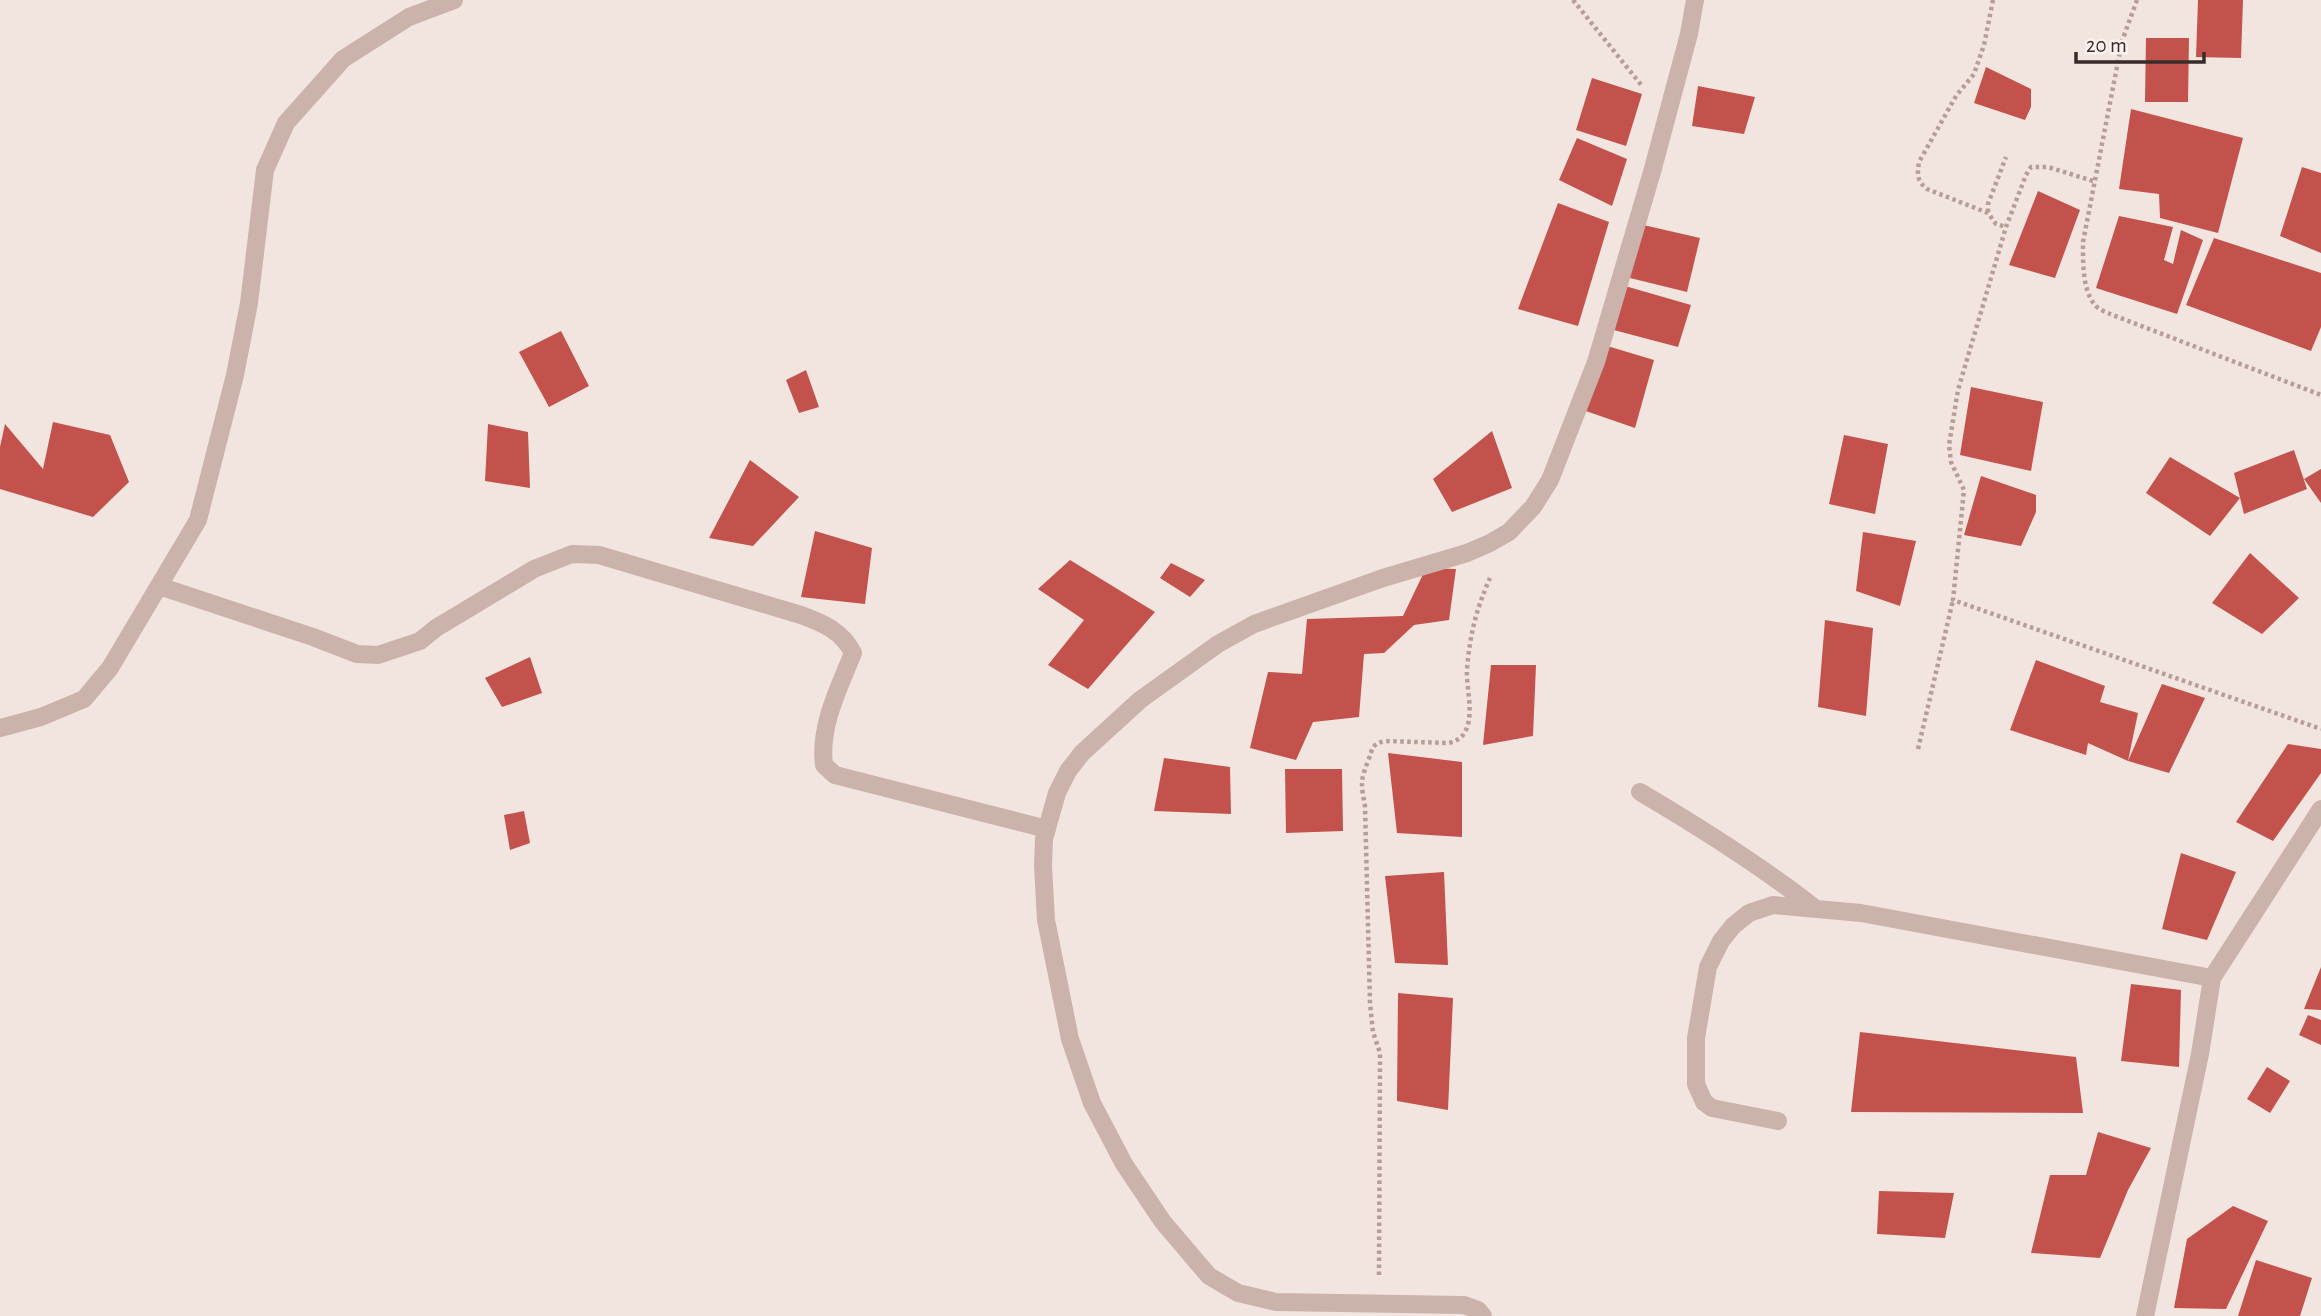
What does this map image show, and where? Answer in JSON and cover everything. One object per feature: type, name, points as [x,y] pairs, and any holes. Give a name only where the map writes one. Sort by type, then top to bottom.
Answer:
[{"type":"street","points":[[0,728],[41,717],[84,699],[110,668],[198,520],[235,375],[247,315],[265,170],[286,123],[343,60],[409,17],[454,0]]},
{"type":"street","points":[[1483,1316],[1478,1310],[1464,1305],[1276,1302],[1238,1293],[1209,1276],[1163,1222],[1124,1164],[1092,1103],[1070,1039],[1045,920],[1044,839],[1063,782],[1082,753],[1140,701],[1218,644],[1254,624],[1490,543],[1508,532],[1533,507],[1550,480],[1596,362],[1667,117],[1695,0]]},
{"type":"street","points":[[159,586],[357,654],[378,655],[420,641],[436,628],[534,569],[572,554],[599,555],[801,614],[825,624],[846,638],[853,653],[833,705],[822,746],[824,765],[835,775],[1047,829]]},
{"type":"street","points":[[1640,792],[1721,840],[1772,874],[1816,909]]},
{"type":"street","points":[[2145,1316],[2200,1054],[2212,978],[2321,810]]},
{"type":"street","points":[[1778,1121],[1712,1108],[1704,1102],[1696,1084],[1696,1038],[1708,967],[1721,941],[1733,926],[1749,913],[1773,905],[1861,913],[2212,978]]},
{"type":"path","points":[[1573,0],[1667,117]]},
{"type":"path","points":[[1993,0],[1977,68],[1956,96],[1919,162],[1917,174],[1921,184],[1935,193],[1988,213],[1996,224],[2006,227]]},
{"type":"path","points":[[2137,0],[2122,41],[2083,242],[2083,268],[2095,305],[2110,314],[2321,396]]},
{"type":"path","points":[[1988,213],[1988,204],[2006,157]]},
{"type":"path","points":[[1918,749],[1953,600],[1964,490],[1951,462],[1949,445],[1958,390],[2006,227],[2031,167],[2048,167],[2093,181]]},
{"type":"path","points":[[1378,1304],[1380,1053],[1373,1031],[1370,1004],[1365,806],[1361,781],[1376,743],[1450,743],[1465,732],[1468,712],[1469,640],[1480,603],[1508,532]]},
{"type":"path","points":[[1953,600],[2321,729]]},
{"type":"building","points":[[2198,0],[2243,0],[2241,58],[2196,57]]},
{"type":"building","points":[[2146,38],[2189,38],[2188,102],[2145,102]]},
{"type":"building","points":[[1986,67],[2031,89],[2031,107],[2025,120],[1974,103]]},
{"type":"building","points":[[1592,78],[1642,94],[1626,146],[1576,130]]},
{"type":"building","points":[[1698,86],[1755,97],[1744,134],[1692,126]]},
{"type":"building","points":[[2131,109],[2243,138],[2218,233],[2160,218],[2159,194],[2119,189]]},
{"type":"building","points":[[1577,138],[1627,159],[1612,206],[1559,180]]},
{"type":"building","points":[[2302,167],[2321,173],[2321,253],[2280,236]]},
{"type":"building","points":[[2038,191],[2080,210],[2055,278],[2009,265]]},
{"type":"building","points":[[1558,203],[1609,222],[1578,326],[1518,309]]},
{"type":"building","points":[[2119,216],[2173,227],[2164,260],[2173,264],[2181,230],[2203,240],[2177,314],[2096,288]]},
{"type":"building","points":[[1639,224],[1700,238],[1687,292],[1626,277]]},
{"type":"building","points":[[2214,238],[2321,273],[2321,327],[2311,351],[2186,305]]},
{"type":"building","points":[[1625,286],[1691,305],[1678,347],[1610,329]]},
{"type":"building","points":[[561,331],[589,386],[549,407],[519,352]]},
{"type":"building","points":[[1604,345],[1654,360],[1635,428],[1580,409]]},
{"type":"building","points":[[806,370],[819,407],[799,413],[786,380]]},
{"type":"building","points":[[1971,387],[2043,402],[2031,471],[1960,455]]},
{"type":"building","points":[[53,422],[110,435],[129,482],[93,517],[0,489],[0,447],[5,424],[43,469]]},
{"type":"building","points":[[488,424],[528,432],[530,488],[485,481]]},
{"type":"building","points":[[1492,431],[1512,488],[1452,512],[1433,479]]},
{"type":"building","points":[[1844,435],[1888,444],[1875,514],[1829,504]]},
{"type":"building","points":[[2294,450],[2307,489],[2244,514],[2234,473]]},
{"type":"building","points":[[2170,457],[2240,498],[2210,536],[2146,493]]},
{"type":"building","points":[[750,460],[799,497],[753,546],[709,538]]},
{"type":"building","points":[[2321,469],[2321,503],[2304,479]]},
{"type":"building","points":[[1981,476],[2036,495],[2036,512],[2021,546],[1964,535]]},
{"type":"building","points":[[815,531],[872,548],[865,604],[801,597]]},
{"type":"building","points":[[1863,532],[1916,541],[1900,606],[1856,591]]},
{"type":"building","points":[[2250,553],[2299,598],[2262,634],[2212,603]]},
{"type":"building","points":[[1070,560],[1155,612],[1088,689],[1048,665],[1084,620],[1038,589]]},
{"type":"building","points":[[1171,563],[1205,580],[1190,597],[1160,578]]},
{"type":"building","points":[[1426,568],[1456,569],[1449,620],[1414,625],[1384,653],[1364,654],[1359,717],[1313,722],[1296,760],[1250,748],[1268,672],[1302,674],[1307,619],[1403,616]]},
{"type":"building","points":[[1825,620],[1873,628],[1866,716],[1818,707]]},
{"type":"building","points":[[530,657],[542,693],[502,707],[485,678]]},
{"type":"building","points":[[2036,660],[2105,686],[2100,702],[2138,713],[2128,761],[2088,743],[2086,755],[2010,730]]},
{"type":"building","points":[[1491,665],[1536,665],[1533,736],[1483,745]]},
{"type":"building","points":[[2162,684],[2205,698],[2169,773],[2128,761]]},
{"type":"building","points":[[2288,744],[2321,749],[2321,773],[2273,841],[2236,822]]},
{"type":"building","points":[[1388,753],[1462,762],[1462,837],[1397,833]]},
{"type":"building","points":[[1164,758],[1230,767],[1231,814],[1154,811]]},
{"type":"building","points":[[1285,769],[1342,769],[1343,831],[1286,833]]},
{"type":"building","points":[[524,811],[530,843],[510,850],[504,815]]},
{"type":"building","points":[[2181,853],[2236,872],[2207,940],[2162,929]]},
{"type":"building","points":[[1444,872],[1448,965],[1395,963],[1385,876]]},
{"type":"building","points":[[2321,967],[2321,1010],[2304,1009]]},
{"type":"building","points":[[2131,984],[2181,990],[2179,1067],[2121,1061]]},
{"type":"building","points":[[1398,993],[1453,998],[1448,1110],[1397,1101]]},
{"type":"building","points":[[2308,1015],[2321,1020],[2321,1045],[2299,1035]]},
{"type":"building","points":[[1860,1032],[2076,1057],[2083,1113],[1851,1112]]},
{"type":"building","points":[[2267,1067],[2290,1081],[2270,1113],[2247,1099]]},
{"type":"building","points":[[2098,1132],[2151,1148],[2128,1190],[2100,1258],[2031,1253],[2050,1175],[2086,1175]]},
{"type":"building","points":[[1879,1191],[1954,1193],[1945,1238],[1877,1234]]},
{"type":"building","points":[[2233,1206],[2268,1221],[2226,1309],[2174,1308],[2187,1239]]},
{"type":"building","points":[[2256,1260],[2312,1278],[2300,1316],[2238,1316]]}]
